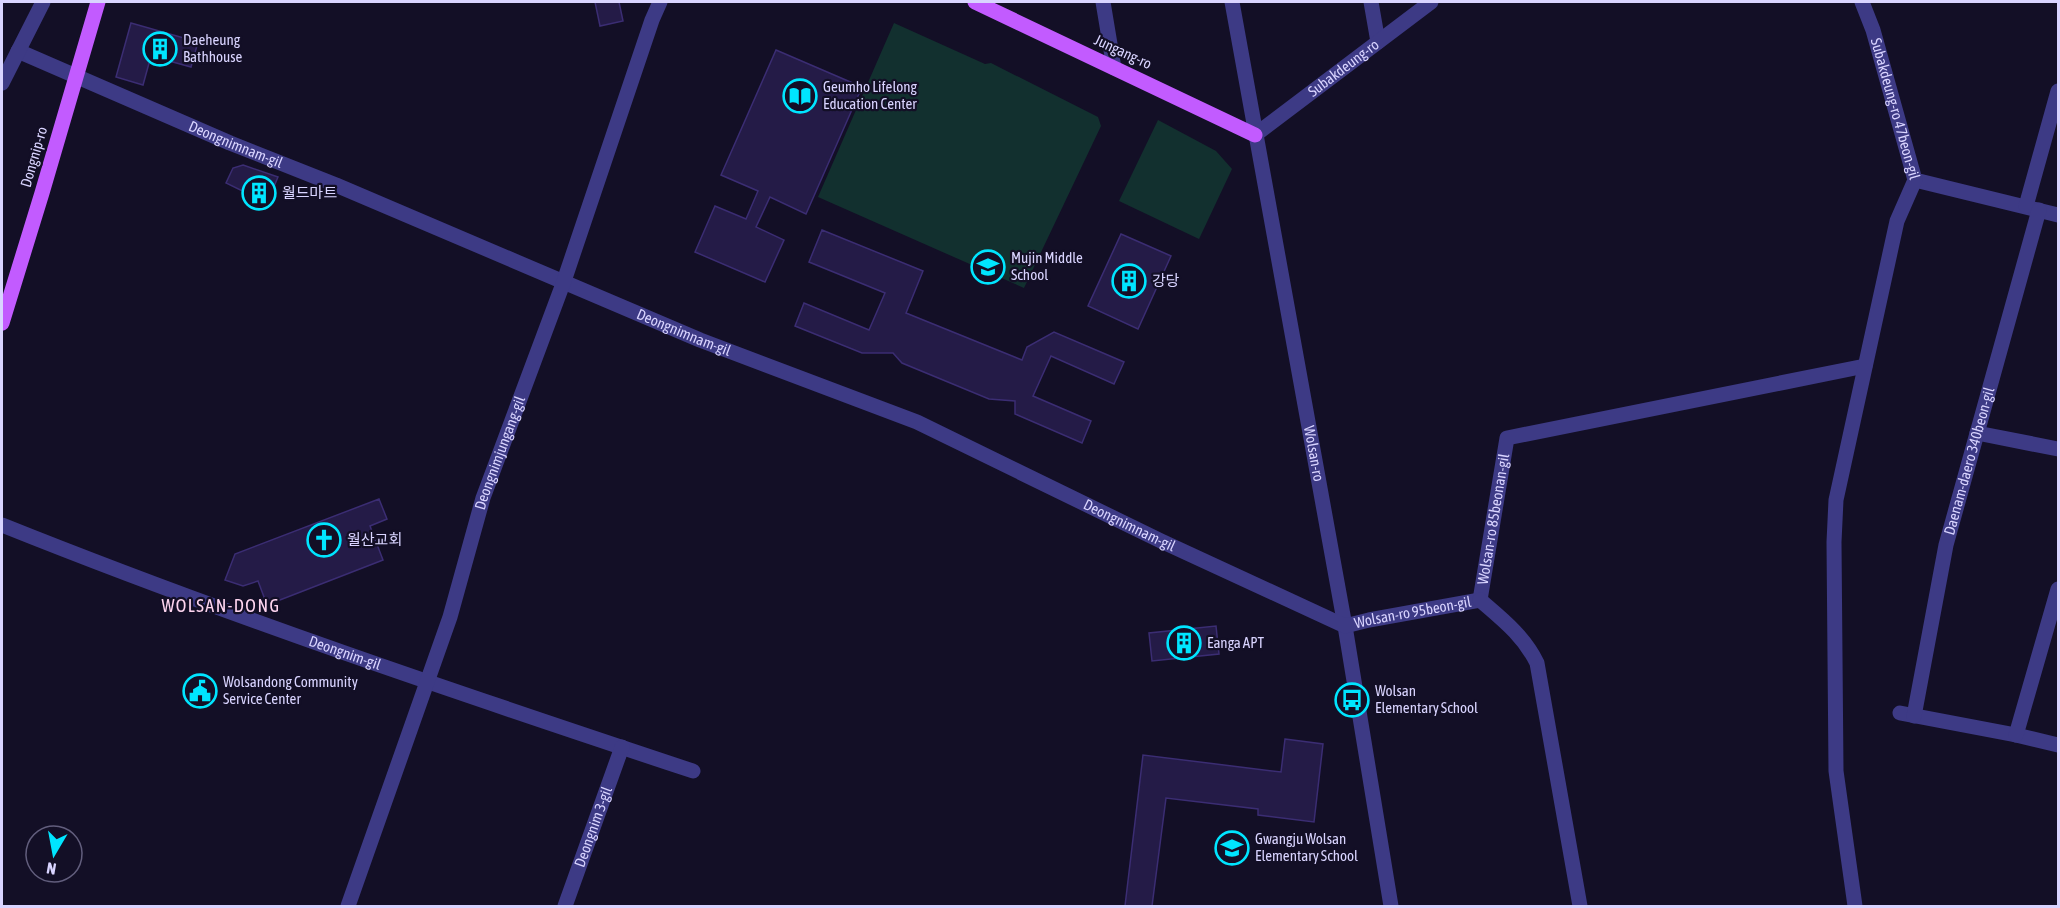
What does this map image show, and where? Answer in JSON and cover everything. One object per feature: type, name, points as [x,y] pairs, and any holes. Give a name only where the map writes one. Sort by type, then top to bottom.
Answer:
[{"type":"main road","name":"Dongnip-ro","points":[[2,323],[98,2]]},
{"type":"main road","name":"Jungang-ro","points":[[975,2],[1255,135]]},
{"type":"street","points":[[2,83],[43,2]]},
{"type":"street","name":"Deongnimjungang-gil","points":[[348,906],[450,617],[483,498],[564,281],[648,31],[660,2]]},
{"type":"street","points":[[1103,2],[1114,68]]},
{"type":"street","name":"Wolsan-ro","points":[[1232,2],[1345,626],[1391,906]]},
{"type":"street","points":[[1371,2],[1378,42]]},
{"type":"street","name":"Subakdeung-ro","points":[[1255,135],[1431,2]]},
{"type":"street","name":"Subakdeung-ro 47beon-gil","points":[[1862,2],[1873,30],[1915,180],[2058,215]]},
{"type":"street","name":"Deongnimnam-gil","points":[[18,51],[230,143],[347,190],[700,340],[917,422],[1161,542],[1345,626]]},
{"type":"street","name":"Daenam-daero 340beon-gil","points":[[2016,735],[1907,715],[1946,545],[1977,432],[2032,208],[2058,91]]},
{"type":"street","points":[[1855,906],[1836,771],[1834,542],[1836,500],[1897,221],[1915,180]]},
{"type":"street","name":"Wolsan-ro 85beonan-gil","points":[[1480,600],[1507,438],[1865,366]]},
{"type":"street","points":[[1977,432],[2058,449]]},
{"type":"street","name":"Deongnim-gil","points":[[2,525],[212,605],[426,682],[693,771]]},
{"type":"street","points":[[2058,589],[2016,735],[2058,746]]},
{"type":"street","points":[[1480,600],[1513,629],[1529,647],[1537,663],[1580,906]]},
{"type":"street","name":"Wolsan-ro 95beon-gil","points":[[1345,626],[1480,600]]},
{"type":"street","name":"Deongnim 3-gil","points":[[565,906],[622,747]]},
{"type":"green space","points":[[894,23],[985,64],[991,63],[1098,117],[1101,126],[1024,288],[818,197]]},
{"type":"green space","points":[[1158,120],[1216,151],[1232,169],[1199,239],[1119,201]]},
{"type":"building","points":[[595,2],[619,2],[623,21],[600,26]]},
{"type":"building","name":"Daeheung Bathhouse","points":[[131,23],[198,42],[191,67],[151,56],[143,85],[116,77]]},
{"type":"building","points":[[776,50],[862,87],[806,214],[770,197],[756,227],[784,240],[765,282],[695,252],[715,206],[746,219],[758,191],[721,175]]},
{"type":"building","name":"월드마트","points":[[243,165],[278,177],[267,203],[226,183],[233,168]]},
{"type":"building","points":[[822,230],[923,271],[906,313],[1022,360],[1027,347],[1054,332],[1124,362],[1114,384],[1051,356],[1033,396],[1091,421],[1082,443],[1015,414],[1015,401],[989,399],[902,363],[893,353],[862,353],[795,326],[804,303],[869,330],[885,293],[809,262]]},
{"type":"building","name":"강당","points":[[1121,234],[1171,256],[1138,329],[1088,306]]},
{"type":"building","name":"월산교회","points":[[379,499],[387,519],[370,526],[383,560],[267,605],[258,581],[243,586],[225,580],[235,554]]},
{"type":"building","name":"Eanga APT","points":[[1216,626],[1219,654],[1152,661],[1149,633]]},
{"type":"building","name":"Gwangju Wolsan Elementary School","points":[[1285,739],[1323,744],[1314,822],[1258,815],[1258,809],[1166,798],[1152,906],[1125,906],[1143,755],[1281,772]]},
{"type":"place","name":"Daeheung Bathhouse","points":[[160,49]]},
{"type":"place","name":"Geumho Lifelong Education Center","points":[[800,96]]},
{"type":"place","name":"월드마트","points":[[259,193]]},
{"type":"place","name":"Mujin Middle School","points":[[988,267]]},
{"type":"place","name":"강당","points":[[1129,281]]},
{"type":"place","name":"월산교회","points":[[324,540]]},
{"type":"place","name":"Eanga APT","points":[[1184,643]]},
{"type":"place","name":"Wolsandong Community Service Center","points":[[200,691]]},
{"type":"place","name":"Wolsan Elementary School","points":[[1352,700]]},
{"type":"place","name":"Gwangju Wolsan Elementary School","points":[[1232,848]]},
{"type":"district","name":"WOLSAN-DONG","points":[[221,606]]}]
